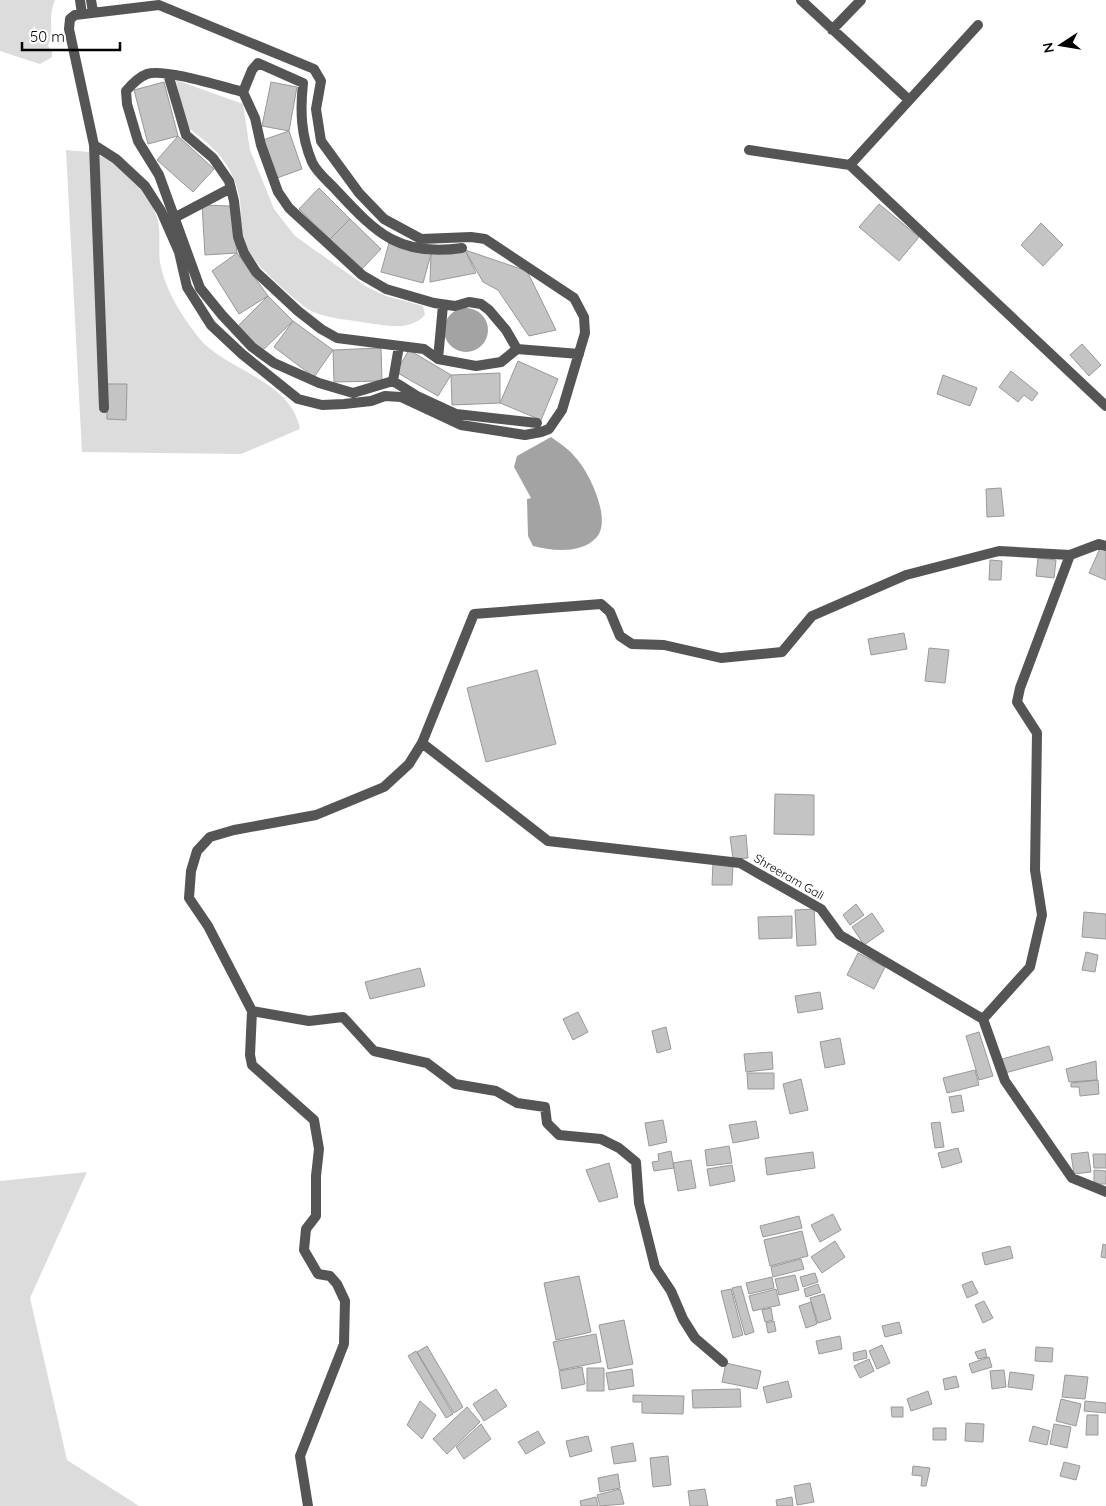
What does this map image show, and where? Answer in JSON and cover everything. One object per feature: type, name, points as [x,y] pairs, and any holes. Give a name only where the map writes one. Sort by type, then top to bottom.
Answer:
[{"type":"street","points":[[80,0],[82,14]]},
{"type":"street","points":[[91,0],[93,12]]},
{"type":"street","points":[[801,0],[909,100]]},
{"type":"street","points":[[832,30],[861,0]]},
{"type":"street","points":[[94,145],[116,159],[145,186],[161,211],[179,252],[187,287],[212,325],[242,354],[298,399],[322,404],[344,404],[372,401],[385,396],[401,397],[461,425],[525,435],[540,432],[549,429],[562,410],[585,333],[584,317],[574,298],[485,239],[471,237],[421,238],[402,230],[384,219],[359,193],[321,141],[316,109],[321,81],[314,69],[159,5],[93,12],[75,15],[70,19],[69,29],[94,145],[104,408]]},
{"type":"street","points":[[850,165],[978,25]]},
{"type":"street","points":[[462,248],[437,252],[404,244],[380,234],[313,164],[304,138],[300,109],[303,83],[258,63],[252,70],[243,92],[256,118],[261,144],[278,192],[289,208],[362,275],[386,289],[443,305],[455,306],[469,302],[481,304],[489,310],[506,330],[517,349]]},
{"type":"street","points":[[243,92],[168,74],[148,73],[135,81],[126,91],[127,104],[138,142],[159,175],[200,288],[252,347],[274,363],[338,390],[353,393],[393,381],[417,396],[456,414],[537,423]]},
{"type":"street","points":[[168,74],[186,135],[224,171],[231,188],[238,237],[256,272],[321,330],[348,340],[424,350],[438,359],[476,366],[501,362],[517,349],[579,354]]},
{"type":"street","points":[[749,150],[850,165],[1106,406]]},
{"type":"street","points":[[174,218],[231,188]]},
{"type":"street","points":[[438,359],[443,305]]},
{"type":"street","points":[[393,381],[399,346]]},
{"type":"street","points":[[308,1506],[300,1456],[344,1344],[345,1301],[337,1284],[330,1276],[318,1274],[304,1250],[306,1229],[316,1216],[316,1176],[319,1149],[314,1120],[252,1065],[250,1055],[252,1011],[208,926],[189,898],[191,871],[197,851],[210,838],[234,830],[316,815],[384,786],[409,764],[422,743],[474,614],[601,604],[610,612],[620,636],[632,644],[664,645],[721,658],[782,652],[812,616],[906,575],[999,551],[1070,555],[1099,544],[1106,546]]},
{"type":"street","points":[[1070,555],[1020,688],[1017,702],[1037,733],[1035,870],[1042,915],[1030,967],[983,1018],[1005,1081],[1072,1178],[1106,1192]]},
{"type":"street","name":"Shreeram Gali","points":[[422,743],[548,841],[740,863],[821,909],[840,935],[983,1018]]},
{"type":"street","points":[[252,1011],[309,1022],[343,1017],[374,1051],[427,1063],[455,1084],[496,1091],[517,1104],[545,1107],[548,1123],[559,1136],[601,1139],[619,1148],[636,1162],[639,1203],[655,1268],[672,1292],[683,1320],[695,1338],[723,1362]]},
{"type":"shaded area","points":[[0,0],[55,0],[48,46],[52,51],[52,57],[40,64],[0,51]]},
{"type":"shaded area","points":[[176,80],[243,104],[250,150],[274,209],[295,236],[367,287],[386,296],[423,306],[425,315],[413,323],[398,326],[328,317],[308,309],[275,282],[254,259],[242,242],[240,232],[240,200],[233,176],[214,149],[186,126]]},
{"type":"shaded area","points":[[66,150],[92,153],[106,159],[134,179],[142,188],[153,207],[158,224],[160,261],[165,281],[171,296],[183,316],[209,348],[263,381],[287,401],[295,414],[300,429],[241,454],[82,452]]},
{"type":"shaded area","points":[[470,308],[482,314],[487,321],[487,339],[482,346],[475,351],[462,352],[454,349],[447,342],[444,326],[447,318],[454,311]]},
{"type":"shaded area","points":[[551,437],[570,451],[581,464],[592,484],[601,509],[601,530],[596,538],[583,547],[557,550],[533,546],[528,536],[527,499],[531,498],[514,467],[517,456]]},
{"type":"shaded area","points":[[87,1172],[30,1298],[67,1460],[139,1506],[0,1506],[0,1181]]},
{"type":"building","points":[[164,82],[178,136],[148,144],[134,90]]},
{"type":"building","points":[[271,82],[297,87],[289,131],[262,126]]},
{"type":"building","points":[[289,131],[302,169],[277,178],[263,140]]},
{"type":"building","points":[[178,136],[214,169],[193,192],[157,160]]},
{"type":"building","points":[[319,188],[350,219],[330,239],[299,209]]},
{"type":"building","points":[[879,204],[919,237],[899,261],[859,227]]},
{"type":"building","points":[[202,205],[230,206],[237,253],[205,255]]},
{"type":"building","points":[[350,219],[381,249],[361,270],[330,239]]},
{"type":"building","points":[[1041,223],[1063,245],[1043,266],[1021,245]]},
{"type":"building","points":[[389,243],[431,254],[423,283],[381,272]]},
{"type":"building","points":[[465,250],[527,271],[556,330],[529,336],[498,290],[483,282]]},
{"type":"building","points":[[465,250],[476,273],[430,282],[431,254]]},
{"type":"building","points":[[237,253],[268,296],[239,314],[212,271]]},
{"type":"building","points":[[268,296],[293,321],[261,352],[237,327]]},
{"type":"building","points":[[293,321],[333,350],[314,377],[274,347]]},
{"type":"building","points":[[1082,344],[1101,365],[1089,376],[1070,355]]},
{"type":"building","points":[[381,348],[382,381],[334,382],[333,350]]},
{"type":"building","points":[[409,350],[451,375],[438,396],[396,372]]},
{"type":"building","points":[[518,361],[558,379],[541,420],[500,403]]},
{"type":"building","points":[[1011,371],[1038,393],[1032,401],[1024,395],[1018,402],[999,387]]},
{"type":"building","points":[[500,373],[500,403],[452,405],[451,375]]},
{"type":"building","points":[[943,375],[977,388],[970,406],[937,394]]},
{"type":"building","points":[[107,384],[127,384],[126,420],[107,419]]},
{"type":"building","points":[[1001,488],[1004,516],[987,517],[986,489]]},
{"type":"building","points":[[1101,546],[1106,548],[1106,580],[1089,573]]},
{"type":"building","points":[[1038,558],[1056,560],[1054,578],[1036,576]]},
{"type":"building","points":[[990,560],[1002,561],[1001,580],[989,580]]},
{"type":"building","points":[[904,633],[907,649],[871,655],[868,639]]},
{"type":"building","points":[[929,648],[949,650],[945,683],[925,681]]},
{"type":"building","points":[[537,670],[556,744],[486,762],[467,688]]},
{"type":"building","points":[[775,794],[814,795],[814,835],[774,834]]},
{"type":"building","points":[[746,835],[748,858],[733,859],[730,837]]},
{"type":"building","points":[[713,863],[733,863],[732,885],[712,885]]},
{"type":"building","points":[[856,904],[864,915],[850,925],[843,915]]},
{"type":"building","points":[[814,909],[816,945],[797,946],[795,910]]},
{"type":"building","points":[[1084,912],[1106,914],[1106,939],[1082,937]]},
{"type":"building","points":[[872,913],[884,931],[864,945],[852,927]]},
{"type":"building","points":[[792,916],[792,938],[759,939],[758,917]]},
{"type":"building","points":[[1086,952],[1098,955],[1095,972],[1082,970]]},
{"type":"building","points":[[858,953],[885,967],[874,989],[847,975]]},
{"type":"building","points":[[420,968],[425,986],[370,999],[365,982]]},
{"type":"building","points":[[820,992],[823,1009],[798,1013],[795,996]]},
{"type":"building","points":[[578,1012],[588,1032],[573,1040],[563,1019]]},
{"type":"building","points":[[666,1027],[671,1049],[657,1053],[652,1031]]},
{"type":"building","points":[[979,1032],[993,1076],[979,1080],[966,1036]]},
{"type":"building","points":[[840,1038],[845,1064],[825,1068],[820,1042]]},
{"type":"building","points":[[1049,1046],[1053,1060],[1005,1073],[1002,1059]]},
{"type":"building","points":[[772,1052],[773,1069],[746,1072],[744,1054]]},
{"type":"building","points":[[1096,1061],[1097,1080],[1069,1082],[1066,1069]]},
{"type":"building","points":[[975,1070],[979,1085],[947,1093],[943,1078]]},
{"type":"building","points":[[747,1073],[774,1073],[774,1089],[748,1089]]},
{"type":"building","points":[[801,1079],[808,1110],[790,1114],[783,1084]]},
{"type":"building","points":[[1098,1080],[1099,1094],[1080,1096],[1079,1087],[1071,1087],[1071,1083]]},
{"type":"building","points":[[961,1095],[964,1111],[952,1113],[949,1097]]},
{"type":"building","points":[[663,1120],[667,1142],[649,1146],[645,1123]]},
{"type":"building","points":[[756,1121],[759,1138],[733,1143],[729,1125]]},
{"type":"building","points":[[940,1122],[944,1147],[935,1148],[931,1123]]},
{"type":"building","points":[[729,1146],[732,1163],[707,1166],[705,1150]]},
{"type":"building","points":[[958,1148],[962,1162],[942,1168],[938,1153]]},
{"type":"building","points":[[671,1151],[674,1168],[654,1171],[652,1162],[659,1161],[658,1154]]},
{"type":"building","points":[[813,1152],[815,1168],[767,1175],[765,1158]]},
{"type":"building","points":[[1088,1152],[1091,1172],[1074,1174],[1071,1154]]},
{"type":"building","points":[[1093,1154],[1106,1154],[1106,1168],[1094,1168]]},
{"type":"building","points":[[691,1160],[696,1188],[678,1191],[673,1163]]},
{"type":"building","points":[[609,1163],[618,1197],[599,1202],[586,1170]]},
{"type":"building","points":[[732,1165],[735,1181],[710,1186],[707,1169]]},
{"type":"building","points":[[1094,1170],[1106,1171],[1106,1184],[1094,1184]]},
{"type":"building","points":[[833,1214],[841,1230],[820,1242],[811,1225]]},
{"type":"building","points":[[799,1216],[802,1228],[763,1237],[760,1226]]},
{"type":"building","points":[[802,1231],[808,1256],[770,1266],[764,1240]]},
{"type":"building","points":[[835,1241],[845,1257],[822,1273],[811,1257]]},
{"type":"building","points":[[1103,1244],[1106,1245],[1106,1258],[1101,1257]]},
{"type":"building","points":[[1010,1246],[1013,1258],[985,1265],[982,1253]]},
{"type":"building","points":[[801,1259],[804,1269],[773,1277],[771,1267]]},
{"type":"building","points":[[815,1273],[818,1282],[803,1287],[800,1277]]},
{"type":"building","points":[[795,1275],[799,1290],[779,1295],[775,1279]]},
{"type":"building","points":[[579,1276],[591,1332],[556,1340],[544,1283]]},
{"type":"building","points":[[772,1277],[774,1288],[749,1294],[746,1283]]},
{"type":"building","points":[[972,1281],[978,1293],[967,1298],[962,1285]]},
{"type":"building","points":[[818,1284],[821,1292],[806,1297],[804,1289]]},
{"type":"building","points":[[741,1286],[754,1332],[745,1335],[732,1288]]},
{"type":"building","points":[[731,1289],[743,1335],[733,1338],[721,1291]]},
{"type":"building","points":[[776,1289],[780,1305],[753,1311],[749,1296]]},
{"type":"building","points":[[824,1294],[831,1319],[818,1323],[810,1298]]},
{"type":"building","points":[[984,1301],[993,1318],[983,1323],[975,1305]]},
{"type":"building","points":[[811,1302],[817,1324],[806,1328],[799,1306]]},
{"type":"building","points":[[771,1308],[773,1320],[765,1322],[762,1310]]},
{"type":"building","points":[[624,1320],[633,1364],[608,1369],[599,1325]]},
{"type":"building","points":[[774,1321],[776,1331],[768,1333],[766,1323]]},
{"type":"building","points":[[899,1322],[902,1333],[885,1337],[882,1326]]},
{"type":"building","points":[[596,1334],[601,1362],[559,1370],[553,1342]]},
{"type":"building","points":[[840,1336],[842,1349],[819,1354],[816,1341]]},
{"type":"building","points":[[882,1345],[890,1363],[877,1369],[869,1351]]},
{"type":"building","points":[[427,1346],[463,1407],[454,1413],[417,1352]]},
{"type":"building","points":[[1036,1347],[1053,1348],[1052,1362],[1035,1361]]},
{"type":"building","points":[[985,1349],[987,1357],[978,1359],[975,1352]]},
{"type":"building","points":[[866,1350],[867,1358],[854,1361],[853,1353]]},
{"type":"building","points":[[416,1351],[453,1414],[446,1418],[408,1356]]},
{"type":"building","points":[[989,1357],[992,1367],[972,1373],[969,1364]]},
{"type":"building","points":[[869,1359],[874,1371],[860,1378],[854,1366]]},
{"type":"building","points":[[726,1363],[761,1371],[757,1389],[722,1382]]},
{"type":"building","points":[[582,1367],[585,1384],[562,1389],[559,1371]]},
{"type":"building","points":[[587,1368],[604,1368],[604,1391],[587,1391]]},
{"type":"building","points":[[632,1369],[634,1386],[609,1390],[606,1373]]},
{"type":"building","points":[[1004,1370],[1006,1387],[992,1389],[990,1371]]},
{"type":"building","points":[[1010,1372],[1034,1375],[1032,1390],[1008,1387]]},
{"type":"building","points":[[1065,1375],[1088,1377],[1085,1399],[1062,1397]]},
{"type":"building","points":[[956,1376],[959,1387],[945,1390],[943,1379]]},
{"type":"building","points":[[788,1381],[792,1397],[767,1403],[763,1387]]},
{"type":"building","points":[[496,1389],[507,1406],[484,1421],[473,1404]]},
{"type":"building","points":[[740,1389],[741,1407],[693,1408],[692,1390]]},
{"type":"building","points":[[928,1391],[932,1404],[911,1411],[907,1399]]},
{"type":"building","points":[[633,1395],[684,1396],[683,1414],[642,1413],[642,1402],[633,1402]]},
{"type":"building","points":[[1061,1399],[1081,1404],[1076,1426],[1056,1421]]},
{"type":"building","points":[[420,1401],[436,1415],[422,1439],[407,1425]]},
{"type":"building","points":[[1085,1401],[1106,1403],[1106,1413],[1084,1411]]},
{"type":"building","points":[[467,1407],[480,1422],[447,1454],[433,1439]]},
{"type":"building","points":[[891,1407],[903,1407],[903,1417],[892,1417]]},
{"type":"building","points":[[1087,1415],[1098,1415],[1098,1435],[1086,1435]]},
{"type":"building","points":[[966,1423],[984,1424],[983,1442],[965,1441]]},
{"type":"building","points":[[481,1424],[491,1439],[464,1459],[456,1447]]},
{"type":"building","points":[[1054,1424],[1071,1427],[1067,1448],[1050,1444]]},
{"type":"building","points":[[1033,1426],[1050,1431],[1047,1445],[1029,1441]]},
{"type":"building","points":[[933,1428],[946,1428],[946,1440],[933,1440]]},
{"type":"building","points":[[538,1431],[545,1443],[526,1454],[518,1442]]},
{"type":"building","points":[[588,1436],[592,1451],[570,1457],[566,1441]]},
{"type":"building","points":[[633,1443],[636,1461],[614,1464],[611,1447]]},
{"type":"building","points":[[668,1456],[671,1485],[653,1487],[650,1458]]},
{"type":"building","points":[[1064,1462],[1080,1466],[1076,1480],[1060,1476]]},
{"type":"building","points":[[913,1466],[930,1468],[926,1486],[921,1486],[922,1476],[912,1475]]},
{"type":"building","points":[[618,1474],[620,1488],[600,1492],[598,1478]]},
{"type":"building","points":[[810,1483],[814,1502],[797,1505],[794,1486]]},
{"type":"building","points":[[620,1489],[624,1504],[600,1506],[597,1495]]},
{"type":"building","points":[[705,1489],[708,1506],[690,1506],[688,1491]]},
{"type":"building","points":[[596,1497],[598,1506],[581,1506],[580,1501]]},
{"type":"building","points":[[792,1497],[793,1506],[777,1506],[776,1500]]}]
